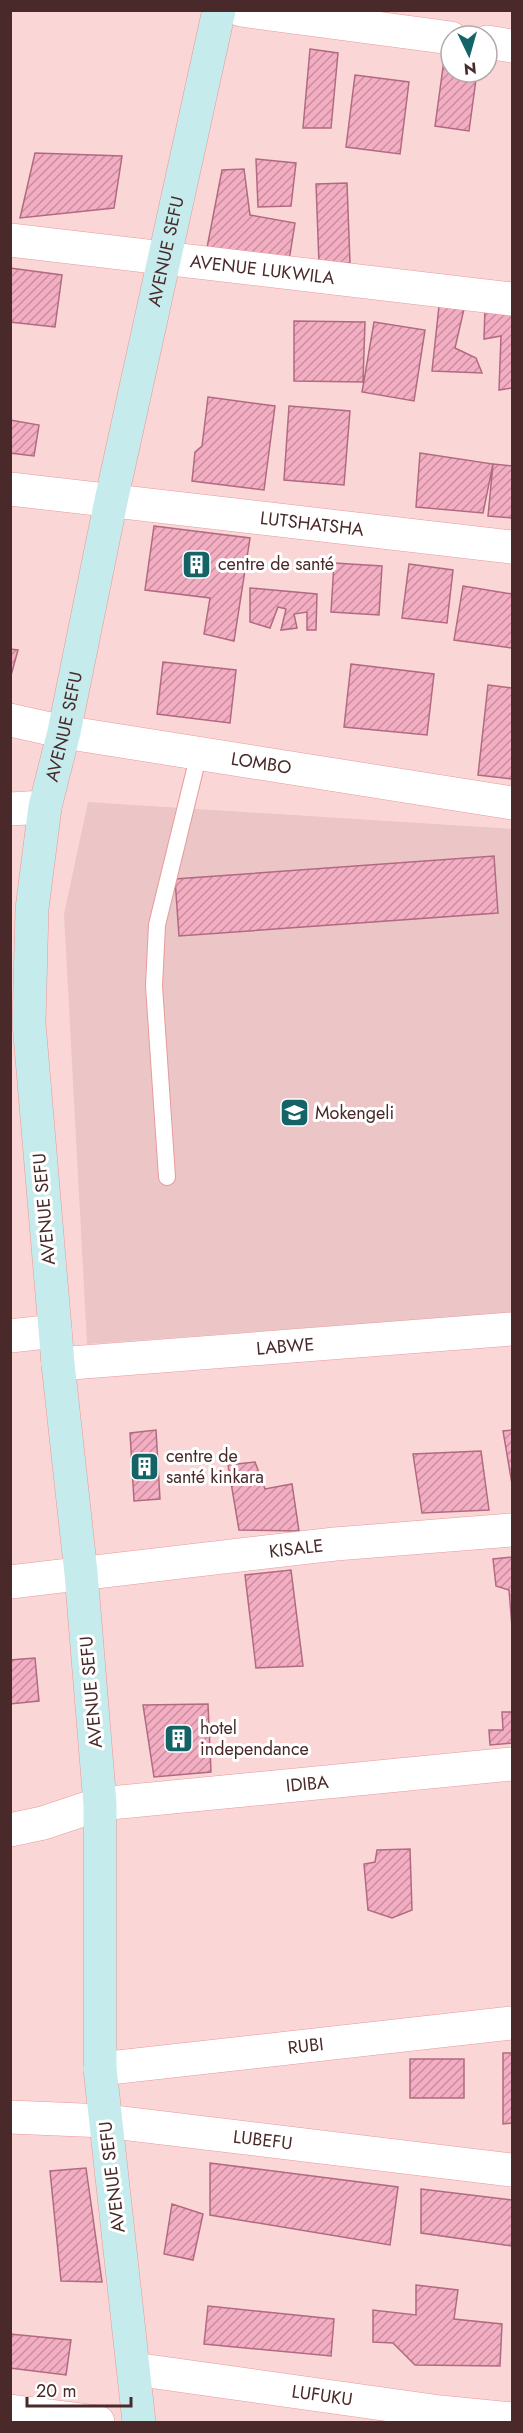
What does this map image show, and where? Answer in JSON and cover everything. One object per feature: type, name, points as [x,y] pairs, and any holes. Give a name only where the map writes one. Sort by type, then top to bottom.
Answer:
[{"type":"main road","name":"AVENUE SEFU","points":[[139,2422],[100,2069],[100,1804],[81,1573],[20,1024],[45,807],[64,732],[163,258],[219,10]]},
{"type":"street","points":[[241,10],[439,36]]},
{"type":"street","name":"AVENUE LUKWILA","points":[[10,240],[513,299]]},
{"type":"street","name":"LUTSHATSHA","points":[[10,489],[513,547]]},
{"type":"street","name":"LOMBO","points":[[10,720],[64,732],[513,803]]},
{"type":"street","points":[[10,809],[45,807]]},
{"type":"street","name":"LABWE","points":[[58,1364],[513,1329]]},
{"type":"street","points":[[10,1335],[55,1331]]},
{"type":"street","name":"KISALE","points":[[10,1582],[335,1544],[513,1530]]},
{"type":"street","name":"IDIBA","points":[[10,1830],[43,1823],[100,1804],[513,1764]]},
{"type":"street","name":"RUBI","points":[[100,2069],[513,2023]]},
{"type":"street","name":"LUBEFU","points":[[10,2117],[105,2121],[513,2170]]},
{"type":"street","name":"LUFUKU","points":[[134,2370],[440,2412],[513,2419]]},
{"type":"street","points":[[10,2411],[98,2422]]},
{"type":"lane","points":[[167,1178],[154,986],[157,925],[199,753]]},
{"type":"shaded area","name":"Mokengeli","points":[[88,802],[512,829],[512,1313],[87,1344],[64,914]]},
{"type":"building","points":[[310,49],[338,53],[331,128],[303,128]]},
{"type":"building","points":[[355,75],[409,82],[400,154],[346,147]]},
{"type":"building","points":[[441,84],[475,84],[469,131],[435,126]]},
{"type":"building","points":[[35,153],[122,156],[114,208],[20,218]]},
{"type":"building","points":[[256,159],[296,163],[291,206],[258,207]]},
{"type":"building","points":[[244,169],[250,215],[295,223],[288,267],[206,253],[222,170]]},
{"type":"building","points":[[347,183],[350,263],[319,264],[316,184]]},
{"type":"building","points":[[10,268],[62,275],[55,327],[10,322]]},
{"type":"building","points":[[439,306],[464,309],[455,348],[476,358],[482,373],[432,371]]},
{"type":"building","points":[[485,307],[512,311],[512,388],[499,390],[501,336],[484,339]]},
{"type":"building","points":[[294,321],[365,322],[363,382],[294,381]]},
{"type":"building","points":[[374,322],[425,330],[414,401],[362,392]]},
{"type":"building","points":[[208,397],[275,406],[264,490],[192,481],[195,452],[202,446]]},
{"type":"building","points":[[289,406],[350,411],[344,485],[284,480]]},
{"type":"building","points":[[10,420],[39,425],[34,456],[10,453]]},
{"type":"building","points":[[420,453],[493,464],[483,513],[416,507]]},
{"type":"building","points":[[493,464],[512,466],[512,518],[488,516]]},
{"type":"building","name":"centre de santé","points":[[154,526],[250,538],[234,641],[204,634],[210,598],[145,590]]},
{"type":"building","points":[[334,563],[382,566],[379,615],[331,612]]},
{"type":"building","points":[[409,564],[453,570],[447,623],[402,618]]},
{"type":"building","points":[[463,586],[512,594],[512,648],[454,640]]},
{"type":"building","points":[[250,588],[317,594],[316,630],[307,630],[307,612],[294,614],[297,628],[281,630],[286,609],[278,607],[270,628],[250,622]]},
{"type":"building","points":[[10,649],[18,650],[10,679]]},
{"type":"building","points":[[163,662],[236,670],[230,723],[157,714]]},
{"type":"building","points":[[351,664],[434,674],[427,735],[344,727]]},
{"type":"building","points":[[488,685],[512,688],[512,779],[478,775]]},
{"type":"building","points":[[494,856],[498,913],[179,936],[175,879]]},
{"type":"building","name":"centre de santé kinkara","points":[[156,1430],[160,1499],[134,1501],[130,1433]]},
{"type":"building","points":[[512,1430],[512,1484],[503,1431]]},
{"type":"building","points":[[481,1451],[489,1510],[422,1513],[413,1454]]},
{"type":"building","points":[[255,1462],[265,1489],[292,1484],[299,1531],[239,1530],[228,1465]]},
{"type":"building","points":[[512,1557],[512,1627],[509,1590],[496,1586],[493,1559]]},
{"type":"building","points":[[291,1570],[303,1666],[256,1668],[245,1575]]},
{"type":"building","points":[[35,1658],[39,1701],[10,1704],[10,1660]]},
{"type":"building","name":"hotel independance","points":[[208,1704],[211,1772],[154,1777],[143,1705]]},
{"type":"building","points":[[502,1712],[512,1712],[512,1743],[490,1745],[489,1730],[503,1730]]},
{"type":"building","points":[[410,1849],[412,1910],[392,1918],[368,1910],[364,1864],[375,1862],[377,1850]]},
{"type":"building","points":[[503,2053],[512,2053],[512,2123],[503,2124]]},
{"type":"building","points":[[410,2059],[464,2059],[464,2098],[410,2098]]},
{"type":"building","points":[[210,2163],[398,2187],[390,2245],[210,2215]]},
{"type":"building","points":[[86,2168],[102,2282],[61,2281],[50,2171]]},
{"type":"building","points":[[421,2189],[512,2200],[512,2246],[421,2233]]},
{"type":"building","points":[[172,2204],[203,2214],[193,2260],[164,2254]]},
{"type":"building","points":[[416,2285],[458,2290],[454,2319],[502,2324],[500,2366],[415,2365],[393,2343],[373,2342],[373,2310],[416,2315]]},
{"type":"building","points":[[208,2306],[334,2319],[331,2356],[204,2344]]},
{"type":"building","points":[[10,2334],[71,2340],[66,2375],[10,2368]]},
{"type":"place","name":"centre de santé","points":[[197,564]]},
{"type":"place","name":"Mokengeli","points":[[294,1113]]},
{"type":"place","name":"centre de santé kinkara","points":[[145,1466]]},
{"type":"place","name":"hotel independance","points":[[179,1738]]}]
